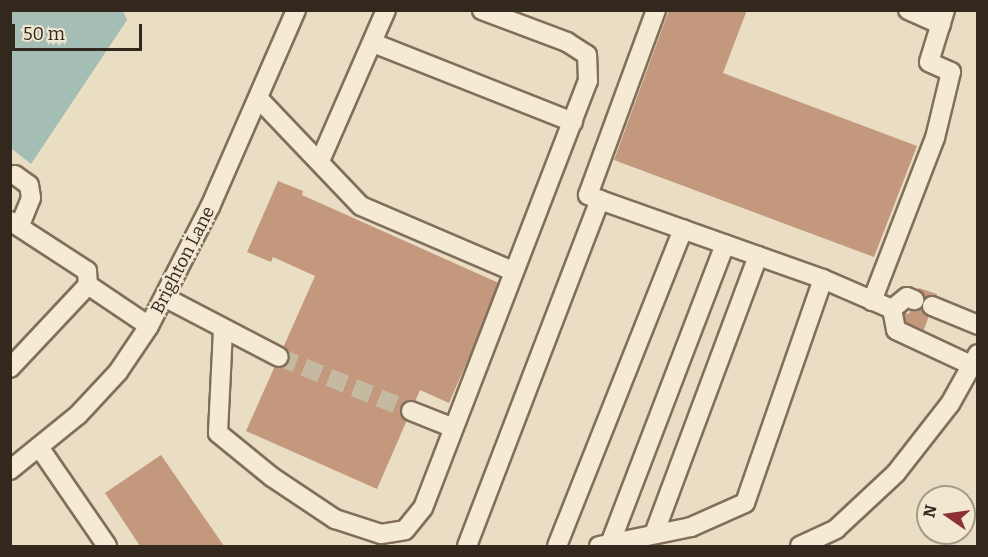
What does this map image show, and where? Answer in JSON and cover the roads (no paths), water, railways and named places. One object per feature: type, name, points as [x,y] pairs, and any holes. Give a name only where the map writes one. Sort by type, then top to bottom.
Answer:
[{"type":"street","name":"Brighton Lane","points":[[10,470],[78,415],[118,372],[149,326],[166,298],[296,10]]},
{"type":"street","points":[[320,161],[386,10]]},
{"type":"street","points":[[223,330],[218,434],[272,477],[335,519],[381,534],[405,530],[423,508],[451,427],[588,81],[587,55],[567,42],[482,10]]},
{"type":"street","points":[[656,10],[588,195],[823,279],[892,309]]},
{"type":"street","points":[[872,301],[935,138],[951,72],[929,62],[943,18],[908,10]]},
{"type":"street","points":[[373,43],[573,122]]},
{"type":"street","points":[[258,98],[361,206],[513,271]]},
{"type":"street","points":[[12,366],[88,285],[87,271],[15,224],[31,198],[28,185],[15,175]]},
{"type":"street","points":[[467,546],[600,200]]},
{"type":"street","points":[[557,546],[684,229]]},
{"type":"street","points":[[604,545],[725,244]]},
{"type":"street","points":[[654,534],[758,256]]},
{"type":"street","points":[[604,545],[691,527],[745,503],[823,279]]},
{"type":"street","points":[[88,285],[149,326]]},
{"type":"street","points":[[892,309],[907,297],[914,300]]},
{"type":"street","points":[[166,298],[223,330],[279,357]]},
{"type":"street","points":[[932,306],[978,325]]},
{"type":"street","points":[[800,546],[836,529],[896,473],[950,404],[974,359],[896,330],[892,309]]},
{"type":"street","points":[[411,411],[451,427]]},
{"type":"street","points":[[39,447],[107,546]]},
{"type":"water","points":[[10,11],[123,11],[127,20],[31,164],[11,148]]},
{"type":"tunnel","points":[[279,357],[411,411]]}]
